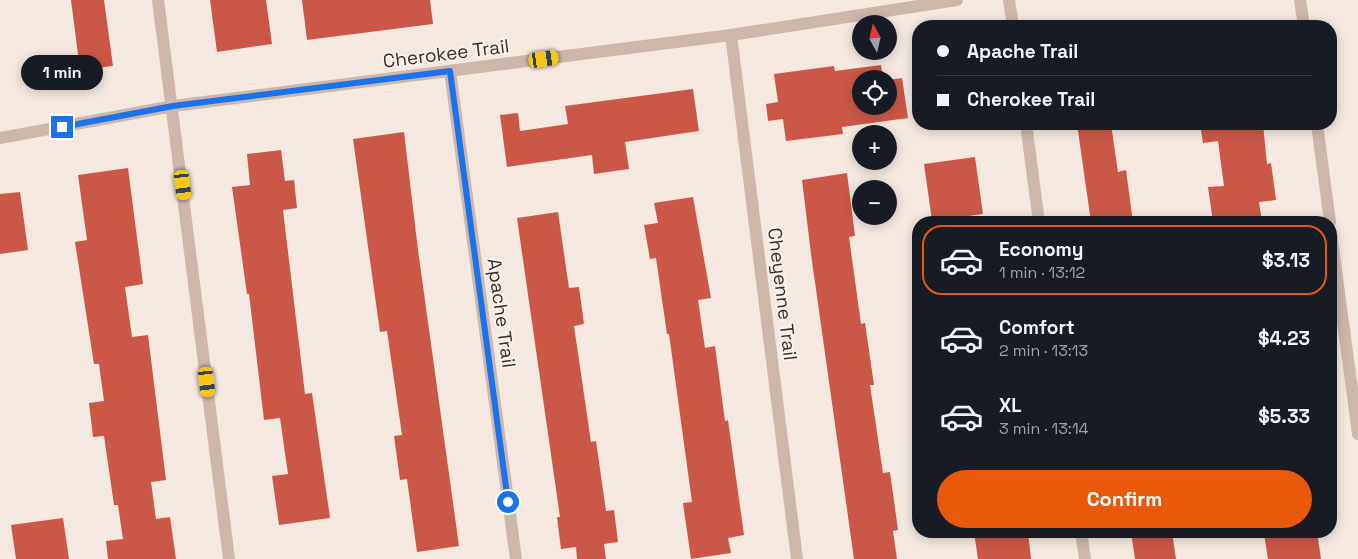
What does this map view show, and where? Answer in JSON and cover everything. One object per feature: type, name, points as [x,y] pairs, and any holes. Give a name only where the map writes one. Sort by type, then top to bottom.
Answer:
[{"type":"street","points":[[158,0],[173,106],[229,559]]},
{"type":"street","name":"Cherokee Trail","points":[[0,138],[173,106],[731,34],[957,0]]},
{"type":"street","points":[[1009,0],[1012,20]]},
{"type":"street","points":[[1300,0],[1303,20]]},
{"type":"street","name":"Cheyenne Trail","points":[[731,34],[797,559]]},
{"type":"street","name":"Apache Trail","points":[[450,71],[516,559]]},
{"type":"street","points":[[1027,130],[1038,216]]},
{"type":"street","points":[[1318,130],[1329,216]]},
{"type":"street","points":[[1337,278],[1358,434]]},
{"type":"street","points":[[1082,538],[1085,559]]},
{"type":"building","points":[[71,0],[104,0],[113,66],[80,70]]},
{"type":"building","points":[[210,0],[266,0],[272,44],[217,52]]},
{"type":"building","points":[[302,0],[430,0],[433,24],[307,40]]},
{"type":"building","points":[[881,65],[882,70],[852,70],[852,115],[897,115],[897,79],[902,78],[908,118],[842,127],[843,134],[786,141],[783,119],[768,121],[766,104],[778,102],[774,74],[834,66],[835,71]]},
{"type":"building","points":[[693,89],[699,131],[625,142],[629,169],[594,174],[592,155],[507,167],[500,115],[518,113],[520,131],[568,124],[565,106]]},
{"type":"building","points":[[1078,130],[1112,130],[1118,172],[1126,170],[1132,216],[1090,216]]},
{"type":"building","points":[[1201,130],[1264,130],[1267,164],[1271,163],[1276,200],[1259,202],[1261,216],[1212,216],[1208,187],[1224,186],[1218,141],[1203,143]]},
{"type":"building","points":[[404,132],[418,250],[459,546],[417,552],[407,479],[400,480],[394,436],[402,435],[387,331],[380,332],[353,139]]},
{"type":"building","points":[[281,150],[285,181],[294,180],[297,208],[283,210],[305,394],[312,393],[330,518],[279,525],[272,476],[288,474],[280,418],[264,420],[249,294],[247,294],[232,187],[250,185],[247,154]]},
{"type":"building","points":[[975,157],[983,214],[931,216],[924,164]]},
{"type":"building","points":[[128,168],[143,284],[125,287],[132,337],[148,335],[166,480],[151,482],[156,519],[170,517],[176,559],[108,559],[106,541],[123,539],[118,505],[114,505],[104,436],[93,437],[89,403],[104,401],[99,364],[94,364],[75,242],[87,240],[78,175]]},
{"type":"building","points":[[847,173],[852,225],[854,225],[855,236],[849,237],[861,324],[865,323],[874,385],[870,385],[883,473],[890,472],[898,530],[893,531],[897,559],[854,559],[802,180]]},
{"type":"building","points":[[20,192],[28,250],[0,254],[0,194]]},
{"type":"building","points":[[693,197],[711,298],[698,300],[705,348],[715,346],[725,421],[728,420],[744,535],[728,538],[731,553],[691,559],[683,503],[692,502],[669,334],[667,334],[656,258],[650,259],[644,225],[658,223],[654,203]]},
{"type":"building","points":[[558,212],[569,288],[579,287],[584,324],[574,326],[591,442],[596,441],[606,511],[614,510],[618,542],[604,544],[606,559],[577,559],[576,547],[561,549],[557,517],[560,517],[517,218]]},
{"type":"building","points":[[63,518],[69,559],[16,559],[11,525]]},
{"type":"building","points":[[975,538],[1029,538],[1031,559],[978,559]]},
{"type":"building","points":[[1132,538],[1173,538],[1176,559],[1135,559]]},
{"type":"building","points":[[1265,538],[1318,538],[1321,559],[1268,559]]},
{"type":"route","points":[[62,127],[173,106],[450,71],[508,502]]}]
